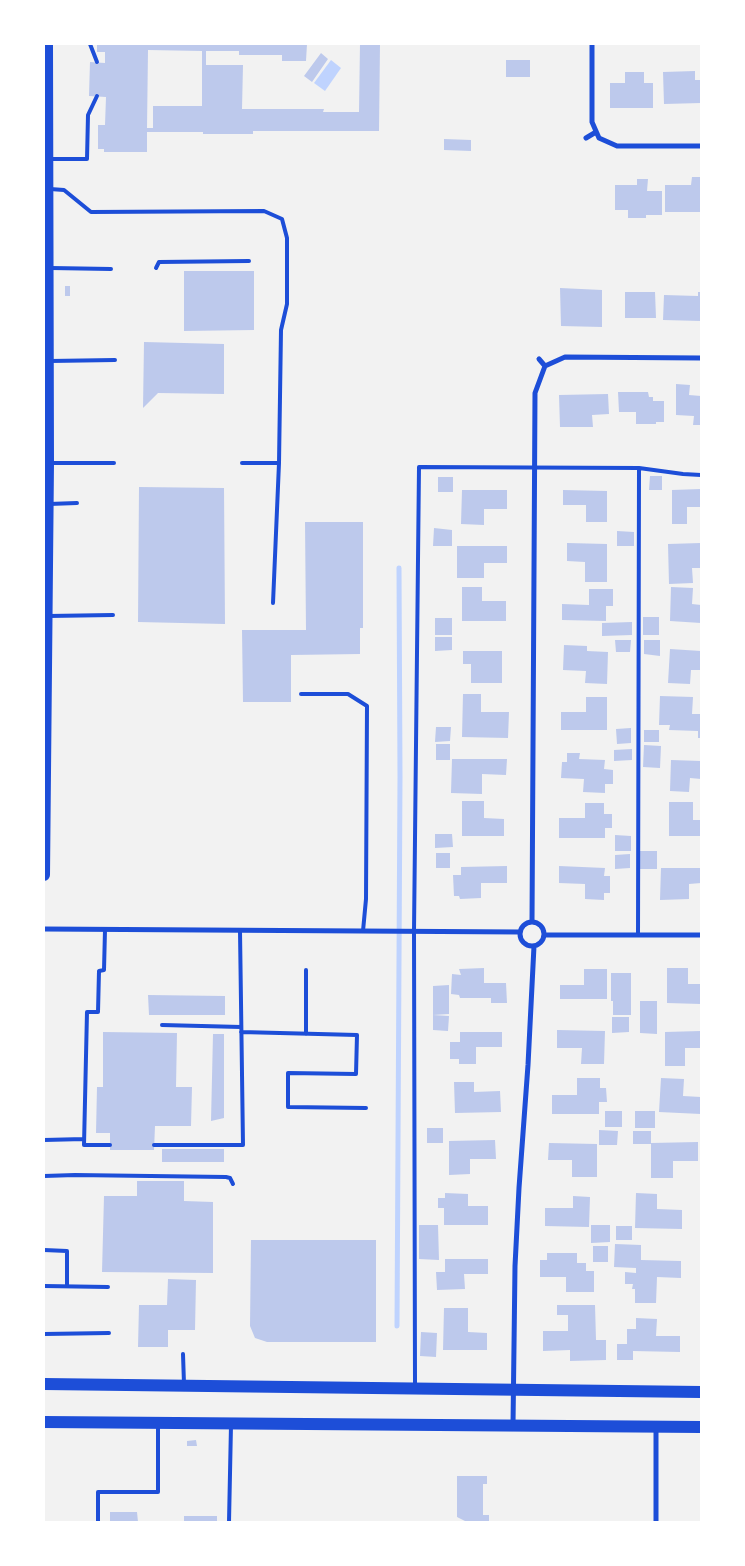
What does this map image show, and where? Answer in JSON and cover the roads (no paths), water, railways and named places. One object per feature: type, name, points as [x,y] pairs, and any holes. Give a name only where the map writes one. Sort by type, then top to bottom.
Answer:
[{"type":"main road","points":[[44,875],[47,504],[47,44]]},
{"type":"main road","points":[[44,1384],[701,1392]]},
{"type":"main road","points":[[44,1422],[701,1427]]},
{"type":"street","points":[[592,44],[592,122],[599,138],[616,146],[701,146]]},
{"type":"street","points":[[586,138],[596,132]]},
{"type":"street","points":[[532,922],[535,393],[544,366],[565,357],[701,358]]},
{"type":"street","points":[[538,359],[544,366]]},
{"type":"street","points":[[532,922],[542,928],[544,935],[541,942],[530,946],[523,943],[520,932],[524,925],[532,922]]},
{"type":"street","points":[[44,930],[520,932]]},
{"type":"street","points":[[544,935],[701,935]]},
{"type":"street","points":[[512,1425],[518,1188],[528,1064],[534,946]]},
{"type":"street","points":[[656,1426],[656,1522]]},
{"type":"lane","points":[[90,44],[97,62]]},
{"type":"lane","points":[[47,159],[88,159],[88,115],[96,96]]},
{"type":"lane","points":[[47,189],[64,190],[91,212],[264,211],[282,219],[287,238],[287,304],[281,330],[279,463],[273,602]]},
{"type":"lane","points":[[156,268],[159,262],[249,261]]},
{"type":"lane","points":[[47,268],[111,269]]},
{"type":"lane","points":[[47,361],[115,360]]},
{"type":"lane","points":[[46,463],[114,463]]},
{"type":"lane","points":[[242,464],[279,463]]},
{"type":"lane","points":[[414,1388],[414,931],[419,468],[639,468],[701,475]]},
{"type":"lane","points":[[638,934],[639,468]]},
{"type":"lane","points":[[47,504],[77,503]]},
{"type":"lane","points":[[46,616],[113,615]]},
{"type":"lane","points":[[301,694],[348,694],[367,706],[366,898],[362,932]]},
{"type":"lane","points":[[105,930],[104,970],[99,971],[98,1012],[87,1012],[84,1145],[110,1145]]},
{"type":"lane","points":[[154,1144],[243,1144],[240,930]]},
{"type":"lane","points":[[306,970],[306,1034]]},
{"type":"lane","points":[[162,1025],[241,1027]]},
{"type":"lane","points":[[241,1032],[356,1035],[356,1074],[288,1073],[288,1107],[366,1108]]},
{"type":"lane","points":[[44,1140],[84,1139]]},
{"type":"lane","points":[[44,1176],[226,1177],[230,1178],[233,1184]]},
{"type":"lane","points":[[44,1250],[67,1251],[67,1286]]},
{"type":"lane","points":[[44,1286],[108,1287]]},
{"type":"lane","points":[[44,1334],[109,1333]]},
{"type":"lane","points":[[183,1354],[184,1386]]},
{"type":"lane","points":[[98,1522],[98,1492],[158,1492],[158,1422]]},
{"type":"lane","points":[[229,1522],[231,1423]]},
{"type":"water","points":[[331,60],[341,68],[325,91],[314,83]]},
{"type":"waterway","points":[[397,1326],[400,777],[399,568]]}]
